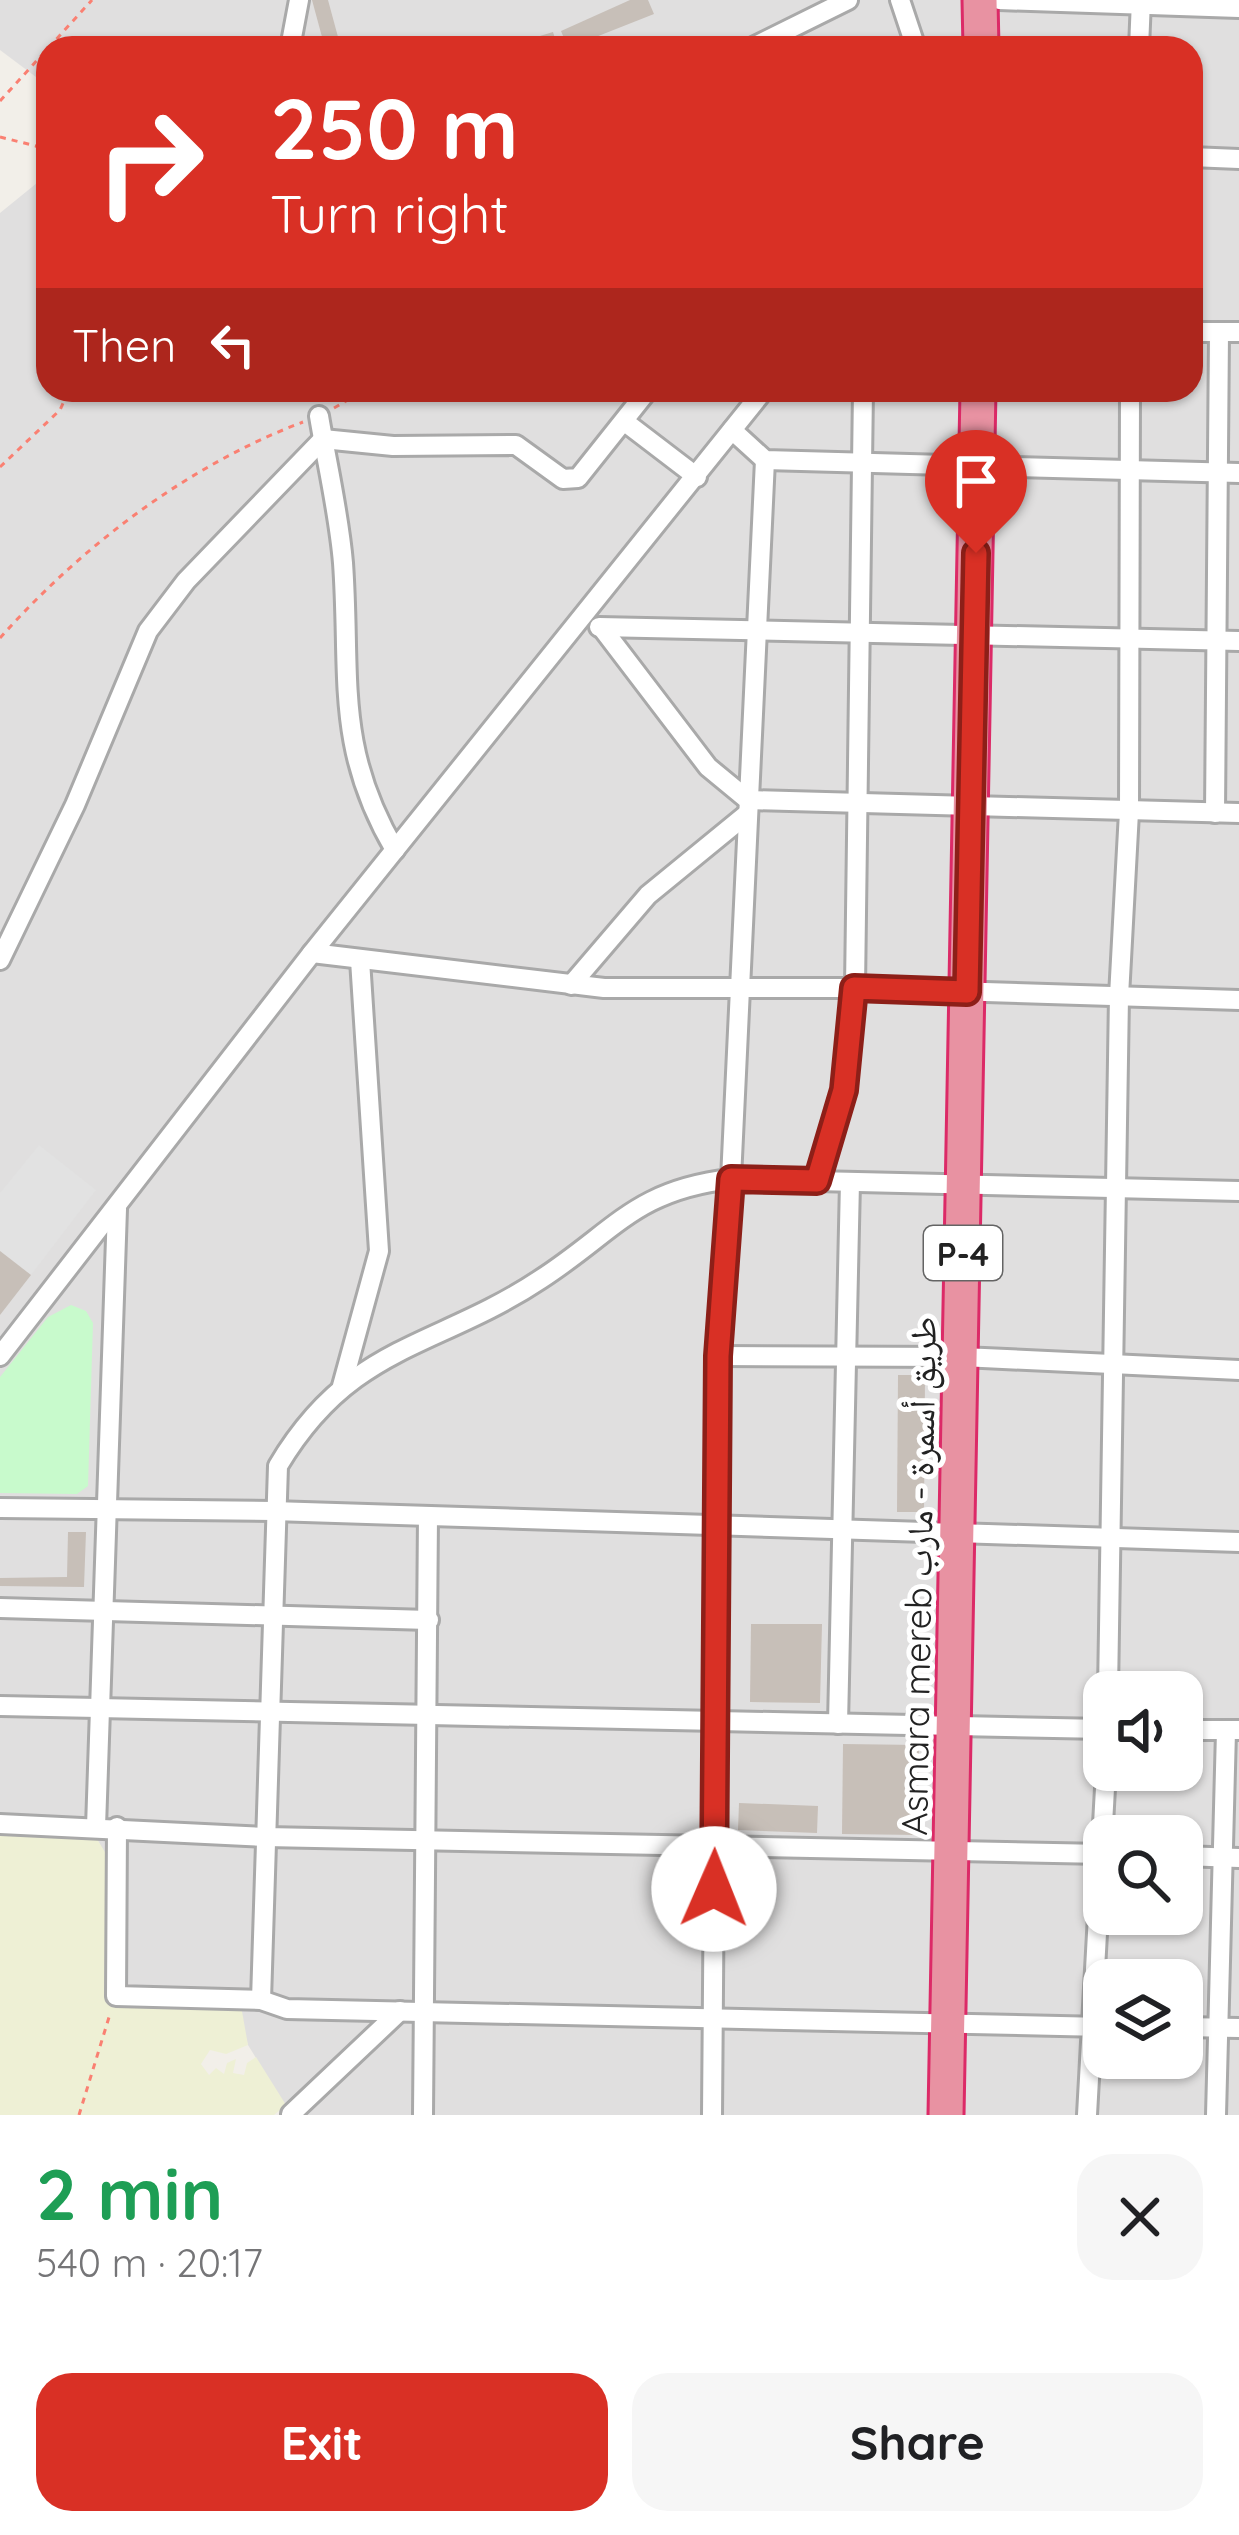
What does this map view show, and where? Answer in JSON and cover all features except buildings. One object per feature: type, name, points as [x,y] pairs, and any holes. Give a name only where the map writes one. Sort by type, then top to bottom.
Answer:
[{"type":"highway","points":[[980,0],[981,36]]},
{"type":"highway","name":"Asmara mereb طريق أسمرة - مارب","points":[[946,2115],[978,402]]},
{"type":"street","points":[[292,36],[298,0]]},
{"type":"street","points":[[775,36],[848,0]]},
{"type":"street","points":[[900,0],[912,36]]},
{"type":"street","points":[[998,0],[1239,8]]},
{"type":"street","points":[[1140,36],[1141,3]]},
{"type":"street","points":[[1203,158],[1239,159]]},
{"type":"street","points":[[1215,813],[1229,640],[1229,332]]},
{"type":"street","points":[[323,439],[393,446],[516,445],[563,479],[578,478],[591,468],[639,402]]},
{"type":"street","points":[[0,1356],[312,953],[754,402]]},
{"type":"street","points":[[817,1181],[844,1090],[854,988],[863,402]]},
{"type":"street","points":[[1108,1671],[1118,997],[1130,812],[1130,402]]},
{"type":"street","points":[[319,416],[343,560],[351,743],[374,813],[395,850]]},
{"type":"street","points":[[625,422],[697,477]]},
{"type":"street","points":[[732,430],[765,460],[1229,472]]},
{"type":"street","points":[[0,960],[75,805],[148,631],[185,581],[323,439]]},
{"type":"street","points":[[712,2115],[718,1356],[731,1179],[765,460]]},
{"type":"street","points":[[577,625],[974,638],[1229,640]]},
{"type":"street","points":[[602,628],[708,767],[747,807]]},
{"type":"street","points":[[571,985],[648,895],[747,807],[854,803],[1239,813]]},
{"type":"street","points":[[312,953],[571,985],[1239,1000]]},
{"type":"street","points":[[342,1386],[379,1251],[360,959]]},
{"type":"street","points":[[261,2000],[278,1466],[301,1427],[342,1386],[409,1343],[541,1280],[656,1195],[731,1179],[1239,1191]]},
{"type":"street","points":[[838,1724],[850,1182]]},
{"type":"street","points":[[96,1827],[103,1507],[110,1439],[117,1209]]},
{"type":"street","points":[[718,1356],[962,1357],[1239,1370]]},
{"type":"street","points":[[0,1508],[273,1511],[1239,1542]]},
{"type":"street","points":[[423,2115],[428,1516]]},
{"type":"street","points":[[0,1608],[428,1620]]},
{"type":"street","points":[[0,1706],[1083,1729]]},
{"type":"street","points":[[1216,2115],[1231,2028],[1232,1730]]},
{"type":"street","points":[[0,1824],[266,1837],[1083,1853]]},
{"type":"street","points":[[117,1827],[116,1996],[261,2000],[287,2009],[1083,2027]]},
{"type":"street","points":[[291,2114],[400,2011]]},
{"type":"street","points":[[1087,2115],[1092,2079]]},
{"type":"path","points":[[59,36],[92,0]]},
{"type":"path","points":[[0,101],[36,61]]},
{"type":"path","points":[[0,137],[36,146]]},
{"type":"path","points":[[0,467],[64,402]]},
{"type":"path","points":[[0,638],[84,553],[138,514],[241,446],[344,402]]},
{"type":"path","points":[[79,2115],[116,1996]]},
{"type":"shaded area","points":[[0,0],[1239,0],[1239,2115],[291,2115],[248,2045],[241,2020],[116,1996],[105,1855],[97,1839],[0,1824],[0,213],[36,184],[36,402],[1203,402],[1203,36],[36,36],[36,77],[0,50]]},
{"type":"shaded area","points":[[39,1145],[96,1190],[31,1275],[0,1251],[0,1193]]},
{"type":"green space","points":[[71,1305],[86,1311],[93,1323],[88,1486],[77,1494],[0,1493],[0,1377],[48,1317]]},
{"type":"green space","points":[[0,1824],[84,1833],[97,1839],[111,1862],[109,1989],[240,2000],[248,2045],[226,2054],[210,2050],[201,2064],[209,2075],[216,2068],[224,2074],[227,2063],[236,2059],[233,2073],[244,2075],[247,2063],[256,2057],[286,2105],[274,2115],[0,2115]]},
{"type":"route","points":[[714,1889],[718,1356],[731,1179],[817,1181],[844,1090],[854,988],[967,992],[976,553]]}]
